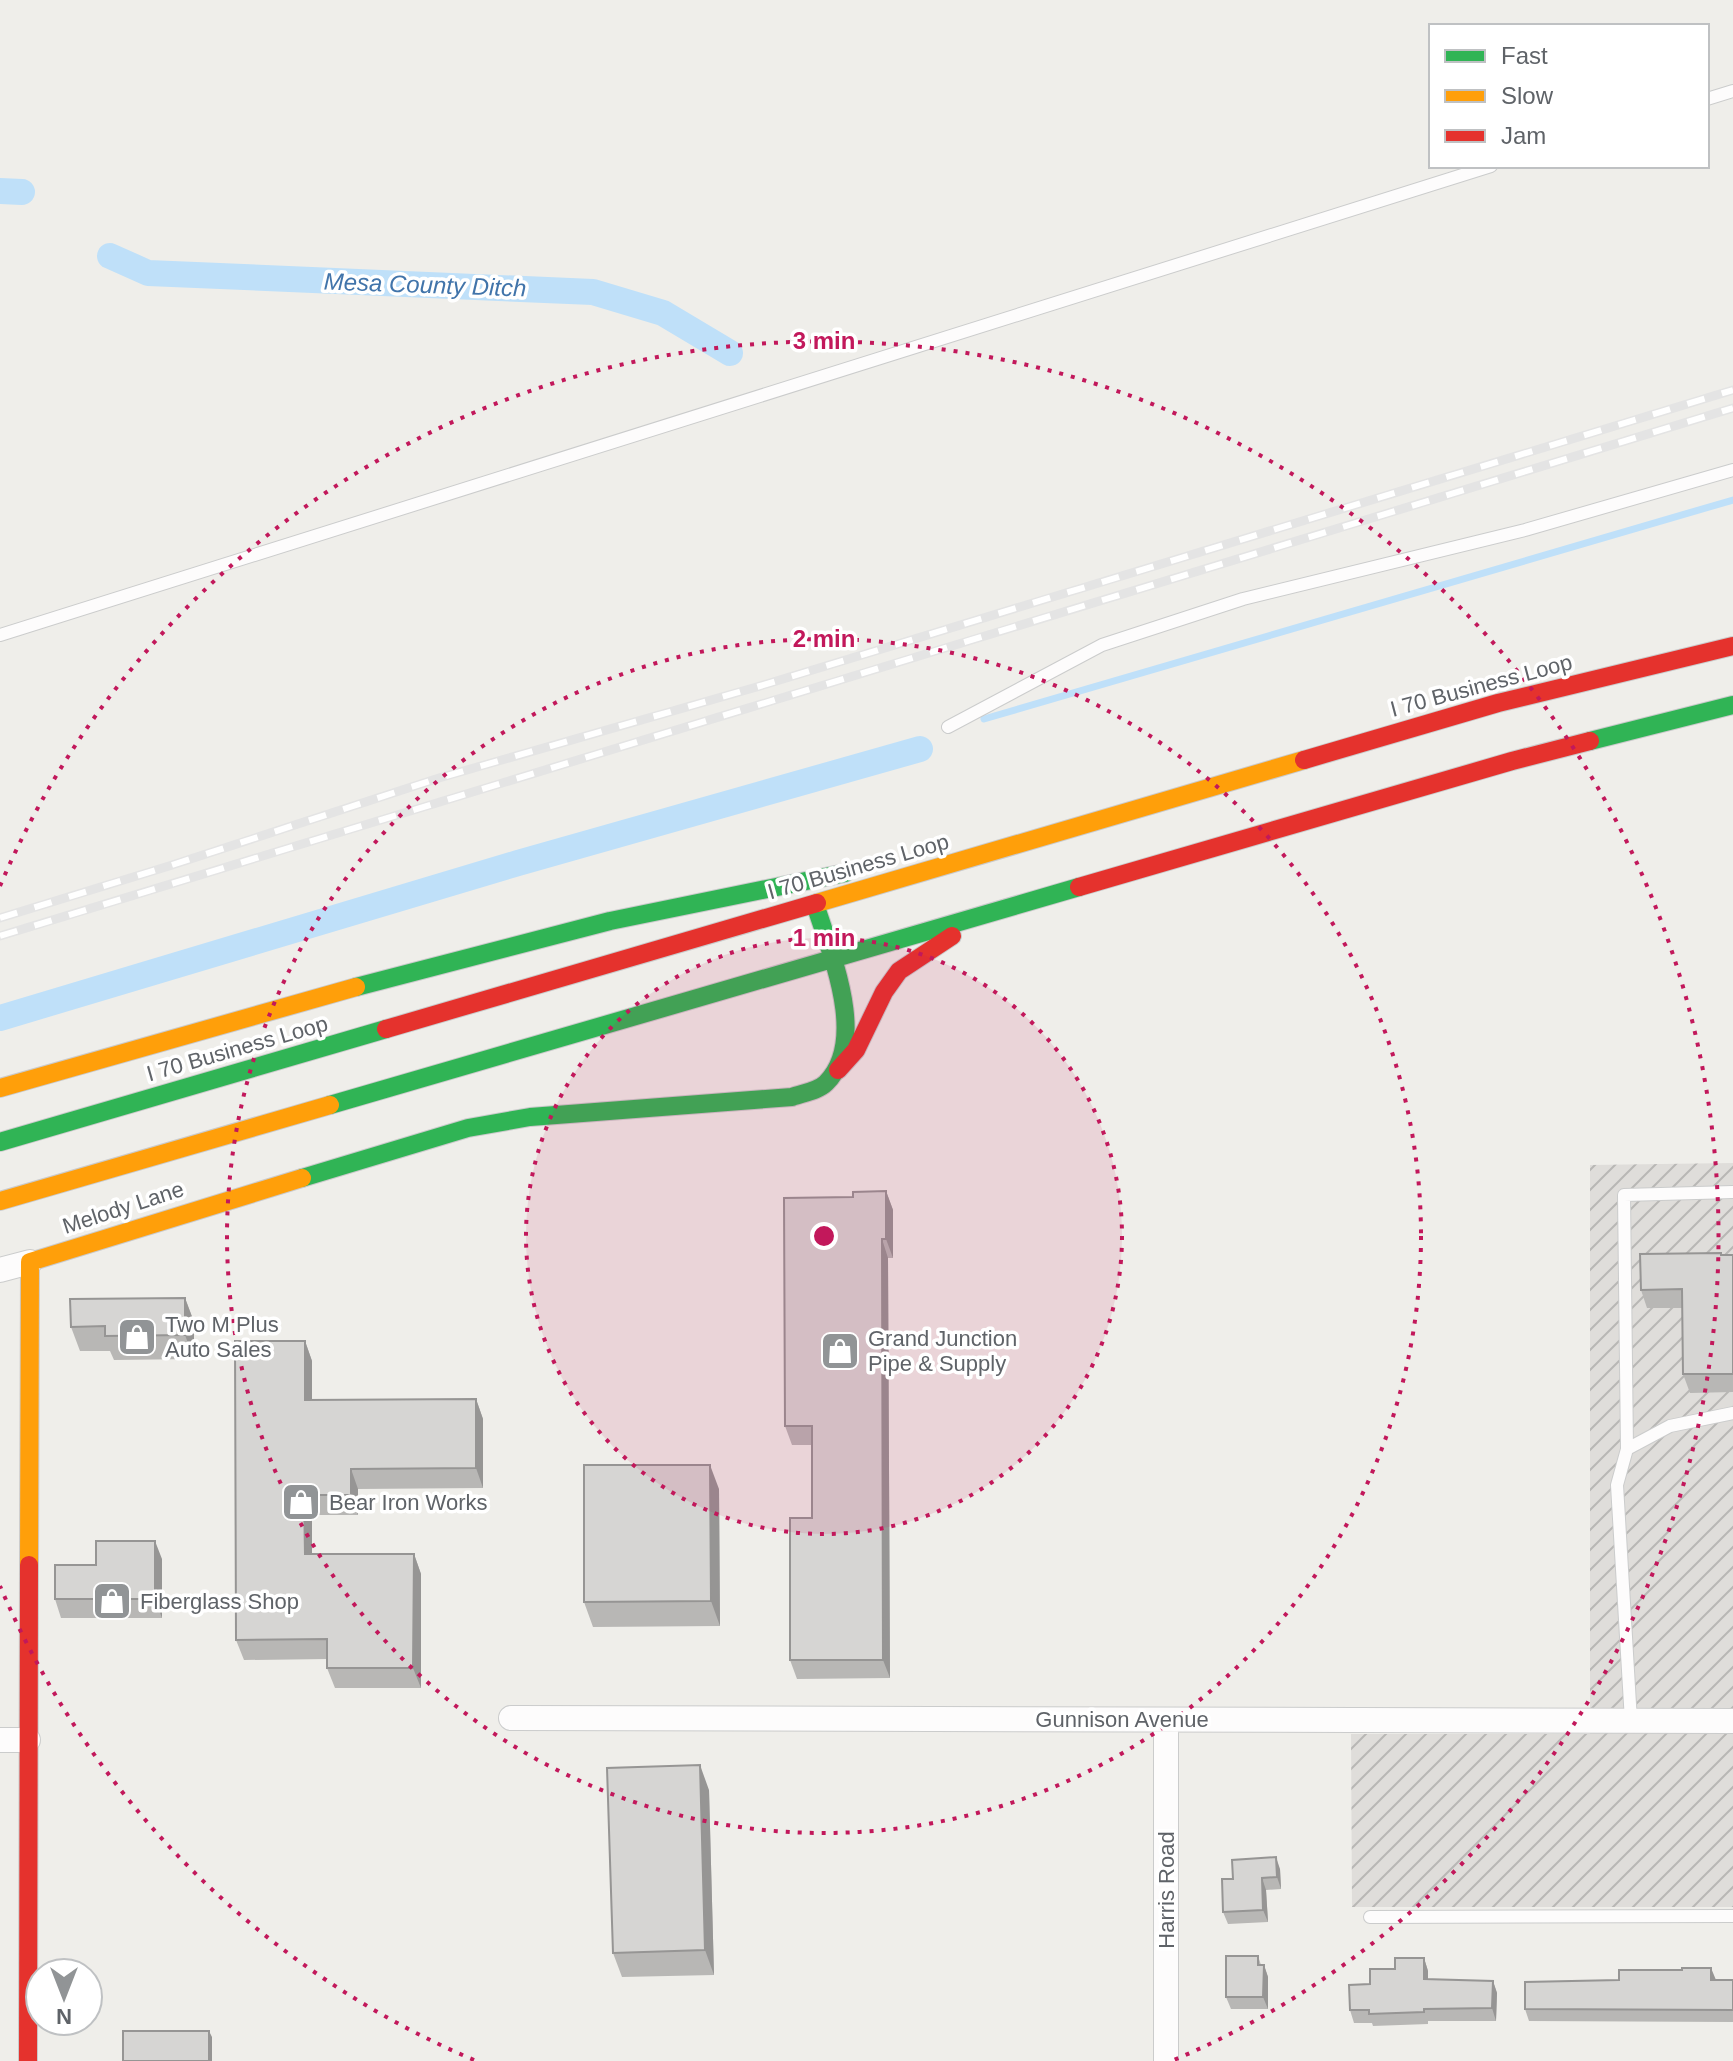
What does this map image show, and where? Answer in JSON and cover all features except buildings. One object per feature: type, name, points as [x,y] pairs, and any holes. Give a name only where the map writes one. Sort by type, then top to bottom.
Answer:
[{"type":"main road","name":"I 70 Business Loop","points":[[0,1142],[1498,703],[1733,646]]},
{"type":"main road","points":[[0,1201],[1512,761],[1733,705]]},
{"type":"main road","points":[[0,1088],[421,968],[610,921],[1056,833]]},
{"type":"main road","name":"Melody Lane","points":[[30,1262],[468,1128],[530,1117],[792,1097],[825,1084],[856,1050],[884,992],[899,971],[940,942],[1024,901]]},
{"type":"main road","points":[[815,904],[844,1003],[846,1050],[838,1070]]},
{"type":"main road","points":[[28,2061],[30,1262]]},
{"type":"street","points":[[0,1270],[30,1262]]},
{"type":"street","name":"Gunnison Avenue","points":[[511,1718],[1733,1721]]},
{"type":"street","name":"Harris Road","points":[[1166,1720],[1166,2061]]},
{"type":"street","points":[[0,1740],[28,1740]]},
{"type":"lane","points":[[1709,98],[1733,91]]},
{"type":"lane","points":[[0,635],[1485,168]]},
{"type":"lane","points":[[948,727],[1102,645],[1243,599],[1525,530],[1733,470]]},
{"type":"lane","points":[[1631,1721],[1617,1485],[1627,1449],[1624,1195],[1733,1192]]},
{"type":"lane","points":[[1627,1449],[1670,1426],[1733,1413]]},
{"type":"lane","points":[[1370,1917],[1733,1916]]},
{"type":"shaded area","points":[[1733,1163],[1733,1907],[1352,1907],[1351,1734],[1590,1734],[1590,1165]]},
{"type":"waterway","name":"Mesa County Ditch","points":[[0,191],[22,192]]},
{"type":"waterway","name":"Mesa County Ditch","points":[[110,256],[148,273],[593,292],[663,313],[730,353]]},
{"type":"waterway","points":[[984,719],[1733,500]]},
{"type":"waterway","points":[[0,1018],[518,863],[920,749]]},
{"type":"railway","points":[[0,918],[439,778],[760,686],[1733,390]]},
{"type":"railway","points":[[0,936],[1733,408]]},
{"type":"traffic: fast","points":[[1590,741],[1733,705]]},
{"type":"traffic: fast","points":[[356,987],[610,921],[845,873]]},
{"type":"traffic: fast","points":[[330,1105],[1079,887]]},
{"type":"traffic: fast","points":[[302,1178],[468,1128],[530,1117],[792,1097],[819,1088],[838,1065],[845,1044],[845,1020],[836,970],[815,904]]},
{"type":"traffic: fast","points":[[0,1142],[386,1029]]},
{"type":"traffic: slow","points":[[817,903],[1304,760]]},
{"type":"traffic: slow","points":[[0,1088],[356,987]]},
{"type":"traffic: slow","points":[[0,1201],[330,1105]]},
{"type":"traffic: slow","points":[[29,1565],[30,1262],[302,1178]]},
{"type":"traffic: jam","points":[[1304,760],[1498,703],[1733,646]]},
{"type":"traffic: jam","points":[[1079,887],[1590,741]]},
{"type":"traffic: jam","points":[[386,1029],[817,903]]},
{"type":"traffic: jam","points":[[838,1070],[856,1050],[884,992],[899,971],[952,936]]},
{"type":"traffic: jam","points":[[28,2061],[29,1565]]},
{"type":"place","name":"Two M Plus Auto Sales","points":[[137,1337]]},
{"type":"place","name":"Grand Junction Pipe & Supply","points":[[840,1351]]},
{"type":"place","name":"Bear Iron Works","points":[[301,1502]]},
{"type":"place","name":"Fiberglass Shop","points":[[112,1601]]}]
